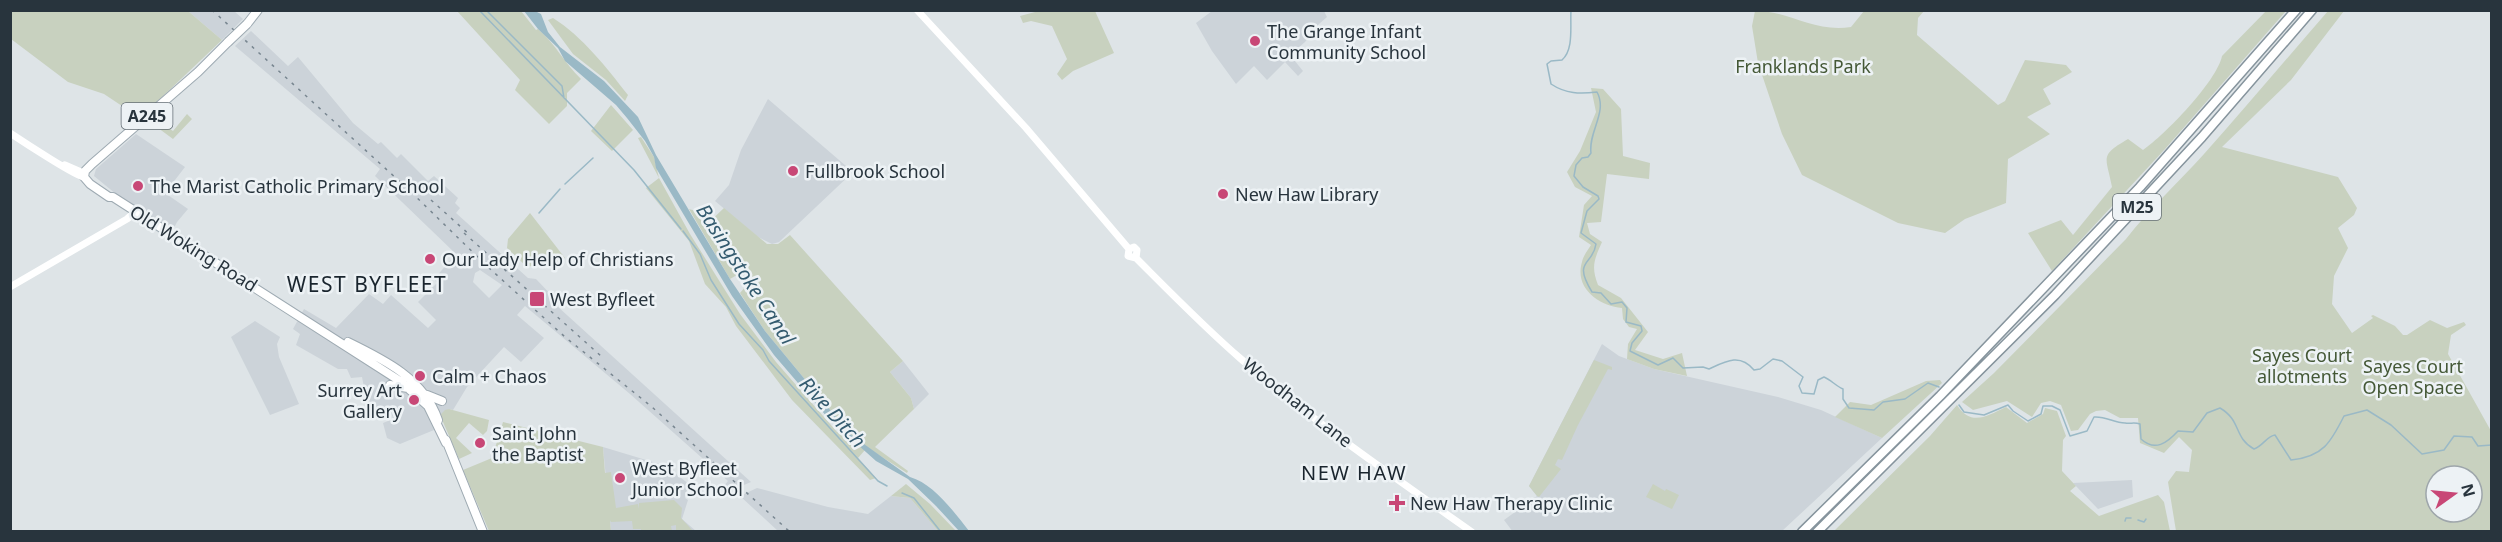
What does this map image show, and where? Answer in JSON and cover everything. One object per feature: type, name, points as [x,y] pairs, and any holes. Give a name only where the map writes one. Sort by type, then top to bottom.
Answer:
[{"type":"highway","name":"M25","points":[[1802,531],[1940,396],[2163,162],[2296,10]]},
{"type":"highway","name":"M25","points":[[1817,531],[1948,404],[2134,210],[2202,137],[2312,10]]},
{"type":"main road","name":"A245","points":[[84,177],[87,169],[228,42],[258,10]]},
{"type":"main road","name":"Woodham Lane","points":[[917,10],[1034,137],[1128,249],[1133,247],[1137,250],[1136,258],[1240,358],[1379,466],[1472,531]]},
{"type":"main road","name":"Old Woking Road","points":[[10,134],[63,165],[81,172],[84,177],[90,177],[135,212],[336,338],[410,388],[431,408]]},
{"type":"main road","points":[[10,287],[127,219],[135,212]]},
{"type":"main road","name":"Old Woking Road","points":[[336,338],[384,361],[411,380],[426,394],[431,408]]},
{"type":"main road","points":[[390,385],[410,388]]},
{"type":"main road","points":[[426,394],[442,401]]},
{"type":"main road","points":[[431,408],[483,531]]},
{"type":"shaded area","points":[[188,11],[234,11],[243,19],[222,40]]},
{"type":"shaded area","points":[[1212,11],[1324,11],[1327,17],[1290,55],[1303,71],[1298,76],[1285,62],[1267,80],[1254,66],[1236,84],[1212,51],[1196,23]]},
{"type":"shaded area","points":[[251,31],[288,66],[298,57],[353,123],[378,144],[381,142],[397,158],[401,154],[428,181],[434,176],[458,198],[455,203],[460,208],[456,213],[528,278],[536,279],[558,302],[557,306],[751,482],[727,492],[722,488],[728,481],[630,394],[525,306],[517,315],[544,338],[521,362],[504,347],[467,387],[453,410],[449,409],[440,415],[434,430],[400,444],[387,438],[383,423],[393,419],[390,408],[372,411],[368,408],[362,377],[351,378],[347,369],[338,369],[296,345],[300,334],[293,329],[304,309],[336,328],[369,294],[383,304],[391,295],[428,328],[436,320],[418,302],[437,283],[434,279],[456,254],[375,176],[380,169],[235,46]],"holes":[[[480,270],[502,285],[489,298],[473,282],[475,273]]]},
{"type":"shaded area","name":"Fullbrook School","points":[[768,99],[853,172],[779,242],[772,244],[758,237],[715,201],[729,185],[741,150]]},
{"type":"shaded area","name":"The Marist Catholic Primary School","points":[[136,134],[185,167],[165,193],[188,209],[173,230],[116,194],[94,176],[96,169]]},
{"type":"shaded area","points":[[255,321],[280,337],[277,344],[279,357],[299,404],[270,415],[231,337]]},
{"type":"shaded area","points":[[1602,344],[1619,356],[1654,369],[1778,397],[1821,410],[1882,438],[1782,531],[1513,532],[1504,520],[1537,496],[1529,486]]},
{"type":"shaded area","points":[[903,361],[929,394],[914,409],[911,398],[890,372]]},
{"type":"shaded area","points":[[603,447],[666,466],[690,485],[685,498],[688,500],[682,519],[696,531],[611,531]]},
{"type":"shaded area","points":[[2132,480],[2133,497],[2098,509],[2073,483]]},
{"type":"shaded area","points":[[757,488],[828,507],[868,514],[891,496],[910,498],[938,531],[778,531],[740,496]]},
{"type":"green space","points":[[2267,10],[2286,11],[2165,149],[2052,271],[2028,233],[2061,220],[2073,235],[2112,187],[2107,158],[2112,149],[2128,139],[2143,150],[2153,143],[2201,93],[2218,67],[2222,56]]},
{"type":"green space","points":[[10,11],[188,11],[222,40],[140,118],[104,94],[68,82],[11,39]]},
{"type":"green space","points":[[457,11],[521,11],[536,30],[538,29],[550,41],[581,79],[567,93],[567,106],[549,124],[515,90],[520,80]]},
{"type":"green space","points":[[1039,11],[1095,11],[1114,53],[1073,71],[1062,80],[1057,74],[1067,59],[1052,26],[1031,21],[1023,23],[1020,16]]},
{"type":"green space","name":"Franklands Park","points":[[1755,11],[1779,14],[1825,27],[1838,28],[1851,27],[1864,11],[1924,11],[1918,18],[1917,35],[1998,105],[2005,101],[2025,60],[2066,65],[2072,72],[2043,89],[2051,104],[2027,117],[2050,134],[2008,159],[2006,203],[1965,219],[1945,233],[1898,223],[1802,175],[1782,134],[1758,63],[1752,26]]},
{"type":"green space","points":[[2328,11],[2344,11],[2291,80],[2222,147],[2338,177],[2357,208],[2354,215],[2338,228],[2348,248],[2334,276],[2332,304],[2352,333],[2373,318],[2371,316],[2373,315],[2395,326],[2403,335],[2407,335],[2430,320],[2447,328],[2464,322],[2466,325],[2451,335],[2448,354],[2491,431],[2491,531],[2176,531],[2168,482],[2176,471],[2189,472],[2192,450],[2179,437],[2164,453],[2140,443],[2138,418],[2120,418],[2105,410],[2096,411],[2090,414],[2078,430],[2071,431],[2061,405],[2050,401],[2041,403],[2032,417],[2007,401],[1973,410],[1962,402],[1994,373],[2126,239],[2204,154]]},
{"type":"green space","points":[[553,18],[584,43],[603,63],[628,95],[625,101],[606,80],[573,54],[548,20]]},
{"type":"green space","points":[[1591,88],[1603,89],[1621,109],[1623,156],[1650,163],[1649,179],[1607,174],[1601,222],[1587,223],[1590,234],[1602,242],[1594,264],[1598,285],[1621,298],[1648,332],[1635,350],[1663,359],[1682,353],[1687,376],[1654,369],[1627,359],[1628,344],[1637,329],[1629,327],[1623,319],[1622,308],[1613,307],[1597,299],[1590,294],[1582,280],[1580,271],[1584,255],[1591,245],[1579,237],[1584,205],[1592,196],[1575,187],[1567,172],[1580,151],[1596,112]]},
{"type":"green space","points":[[611,105],[633,130],[612,151],[591,131]]},
{"type":"green space","points":[[187,114],[192,119],[173,139],[154,125],[158,121],[173,131]]},
{"type":"green space","points":[[641,137],[654,157],[659,178],[638,138]]},
{"type":"green space","points":[[659,178],[690,234],[740,314],[776,362],[837,432],[848,436],[865,450],[858,458],[876,478],[870,480],[792,400],[736,326],[726,307],[705,284],[689,241],[646,188]]},
{"type":"green space","points":[[724,208],[767,244],[778,244],[790,235],[903,361],[890,372],[911,398],[914,409],[875,447],[908,471],[907,473],[850,434],[765,331],[740,293],[746,286],[737,275],[730,279],[689,209],[696,211],[705,226]]},
{"type":"green space","points":[[530,213],[565,258],[551,267],[526,266],[507,248],[508,239]]},
{"type":"green space","points":[[1594,360],[1612,367],[1612,370],[1608,369],[1562,460],[1558,459],[1555,465],[1561,469],[1539,497],[1529,486]]},
{"type":"green space","points":[[1940,380],[1942,383],[1882,438],[1835,417],[1850,402],[1871,405],[1926,381]]},
{"type":"green space","points":[[1957,405],[1962,412],[1974,418],[1986,416],[2006,407],[2027,423],[2043,414],[2045,408],[2057,411],[2066,436],[2063,440],[2062,471],[2076,486],[2070,491],[2099,516],[2158,495],[2164,502],[2170,531],[1833,532],[1930,436]]},
{"type":"green space","points":[[449,409],[489,420],[487,431],[483,435],[469,423],[456,438],[472,453],[459,459],[440,415]]},
{"type":"green space","points":[[503,422],[603,447],[605,473],[611,472],[616,508],[638,504],[639,509],[639,503],[674,500],[682,508],[681,518],[693,531],[676,531],[676,525],[671,526],[672,531],[641,531],[641,529],[633,529],[632,521],[611,522],[610,520],[611,531],[489,531],[463,470],[492,458]]},
{"type":"green space","points":[[906,484],[930,504],[956,531],[938,531],[910,498],[891,496]]},
{"type":"green space","points":[[1653,484],[1679,495],[1672,509],[1646,497]]},
{"type":"water","points":[[524,11],[535,11],[541,14],[548,32],[560,47],[604,81],[638,117],[656,155],[730,279],[765,331],[850,434],[935,492],[969,531],[959,531],[908,479],[876,461],[848,436],[840,432],[774,355],[732,296],[656,168],[654,157],[645,141],[616,105],[565,61],[558,48],[538,29]]},
{"type":"waterway","name":"Rive Ditch","points":[[479,10],[634,170],[681,229]]},
{"type":"waterway","points":[[486,10],[562,86],[564,98]]},
{"type":"waterway","points":[[1571,10],[1571,37],[1566,55],[1562,60],[1551,61],[1547,64],[1551,84],[1562,90],[1573,92],[1597,92],[1600,100],[1591,153],[1576,165],[1574,176],[1583,187],[1599,199],[1587,211],[1581,233],[1596,244],[1585,264],[1584,274],[1592,292],[1601,293],[1611,304],[1622,302],[1627,308],[1626,322],[1641,326],[1642,331],[1632,343],[1630,351],[1658,365],[1673,358],[1683,368],[1709,369],[1727,361],[1738,360],[1754,370],[1760,369],[1773,359],[1782,361],[1803,377],[1799,386],[1802,393],[1814,394],[1818,380],[1824,377],[1843,389],[1843,399],[1849,408],[1874,410],[1883,402],[1905,399],[1928,383],[1939,387]]},
{"type":"waterway","points":[[565,184],[593,158]]},
{"type":"waterway","points":[[539,213],[560,189]]},
{"type":"waterway","name":"Rive Ditch","points":[[683,231],[700,254],[711,280],[739,324],[763,350],[769,361],[878,481],[887,486]]},
{"type":"waterway","points":[[1959,405],[1964,412],[1984,415],[2008,405],[2028,421],[2041,414],[2043,406],[2052,406],[2060,410],[2070,436],[2087,431],[2094,417],[2121,423],[2138,423],[2141,439],[2151,445],[2165,442],[2178,431],[2193,432],[2207,413],[2220,408],[2232,418],[2247,444],[2254,449],[2275,435],[2291,460],[2311,456],[2318,452],[2330,441],[2344,416],[2367,410],[2391,425],[2422,454],[2444,450],[2454,436],[2472,437],[2478,446],[2492,445]]},
{"type":"waterway","name":"Rive Ditch","points":[[902,493],[914,498],[941,532]]},
{"type":"waterway","points":[[2125,521],[2126,518],[2131,518]]},
{"type":"waterway","points":[[2138,520],[2144,522],[2146,519]]},
{"type":"railway","points":[[212,10],[409,190],[488,267],[565,337],[652,407],[790,532]]},
{"type":"railway","points":[[431,200],[471,236]]},
{"type":"railway","points":[[464,233],[602,357]]},
{"type":"place","name":"The Grange Infant Community School","points":[[1255,41]]},
{"type":"place","name":"Fullbrook School","points":[[793,171]]},
{"type":"place","name":"The Marist Catholic Primary School","points":[[138,186]]},
{"type":"place","name":"New Haw Library","points":[[1223,194]]},
{"type":"place","name":"Our Lady Help of Christians","points":[[430,259]]},
{"type":"place","name":"West Byfleet","points":[[537,299]]},
{"type":"place","name":"Calm + Chaos","points":[[420,376]]},
{"type":"place","name":"Surrey Art Gallery","points":[[414,400]]},
{"type":"place","name":"Saint John the Baptist","points":[[480,443]]},
{"type":"place","name":"West Byfleet Junior School","points":[[620,478]]},
{"type":"place","name":"New Haw Therapy Clinic","points":[[1397,503]]},
{"type":"district","name":"WEST BYFLEET","points":[[367,284]]},
{"type":"district","name":"NEW HAW","points":[[1354,472]]},
{"type":"water label","name":"Basingstoke Canal","points":[[746,274]]},
{"type":"park label","name":"Sayes Court allotments","points":[[2302,365]]},
{"type":"park label","name":"Sayes Court Open Space","points":[[2413,376]]}]
